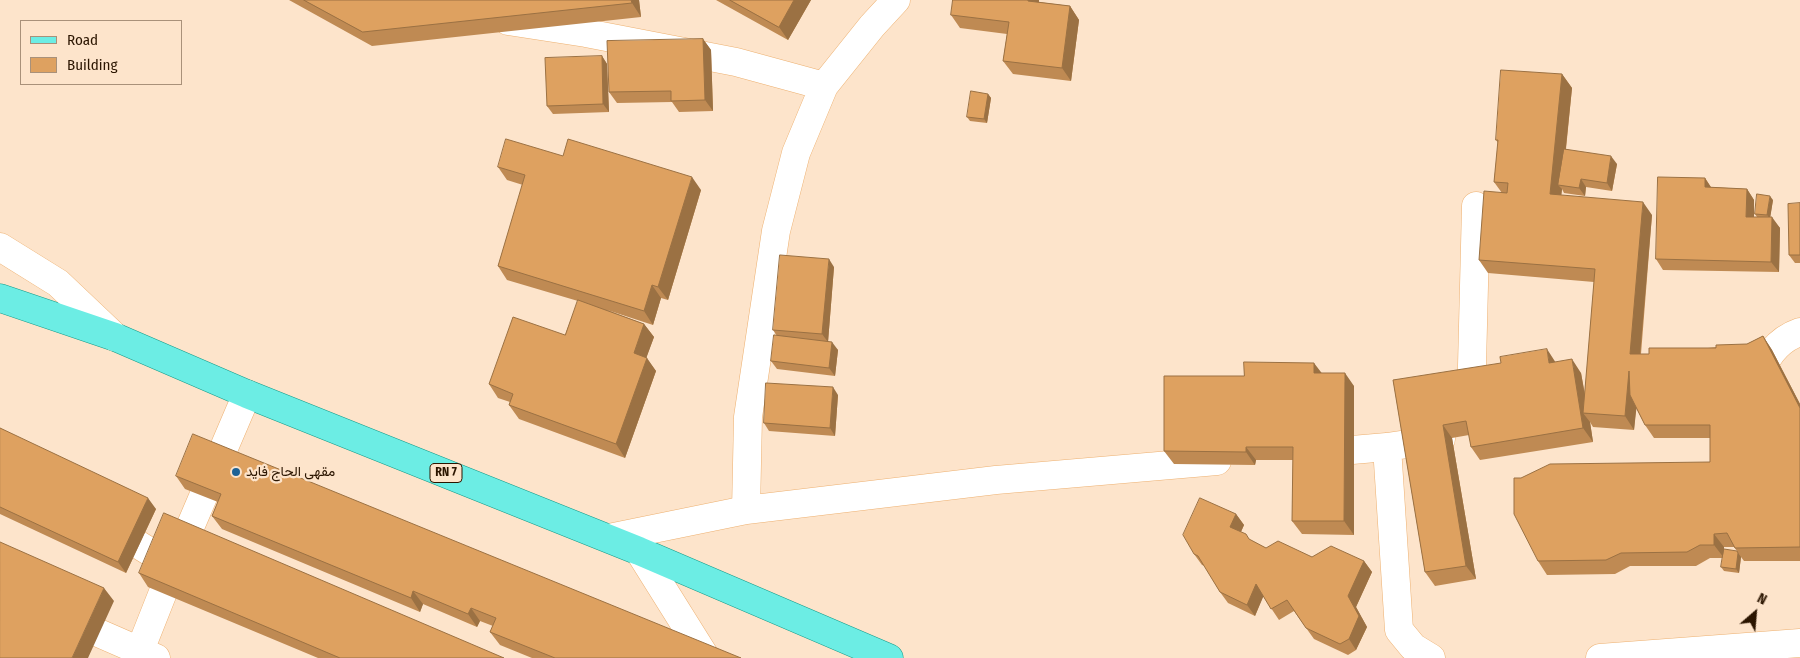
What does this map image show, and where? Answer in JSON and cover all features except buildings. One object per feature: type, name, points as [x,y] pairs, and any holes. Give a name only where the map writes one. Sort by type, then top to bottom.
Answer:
[{"type":"main road","name":"RN 7","points":[[0,298],[115,337],[247,394],[639,550],[889,658]]},
{"type":"street","points":[[746,510],[748,417],[776,231],[796,154],[824,86],[872,26],[896,0]]},
{"type":"street","points":[[481,17],[586,33],[736,62],[824,86]]},
{"type":"street","points":[[1292,455],[1387,447],[1470,434],[1476,206]]},
{"type":"street","points":[[0,248],[58,283],[115,337]]},
{"type":"street","points":[[1762,404],[1743,405],[1768,356],[1779,343],[1800,332]]},
{"type":"street","points":[[0,590],[144,656],[173,567],[247,394]]},
{"type":"street","points":[[1387,447],[1399,630],[1413,647],[1431,658]]},
{"type":"street","points":[[609,538],[746,510],[996,480],[1244,459]]},
{"type":"street","points":[[84,511],[173,567],[199,579]]},
{"type":"street","points":[[639,550],[706,658]]},
{"type":"street","points":[[1600,658],[1800,643]]},
{"type":"place","name":"مقهى الحاج فايد","points":[[236,472]]}]
